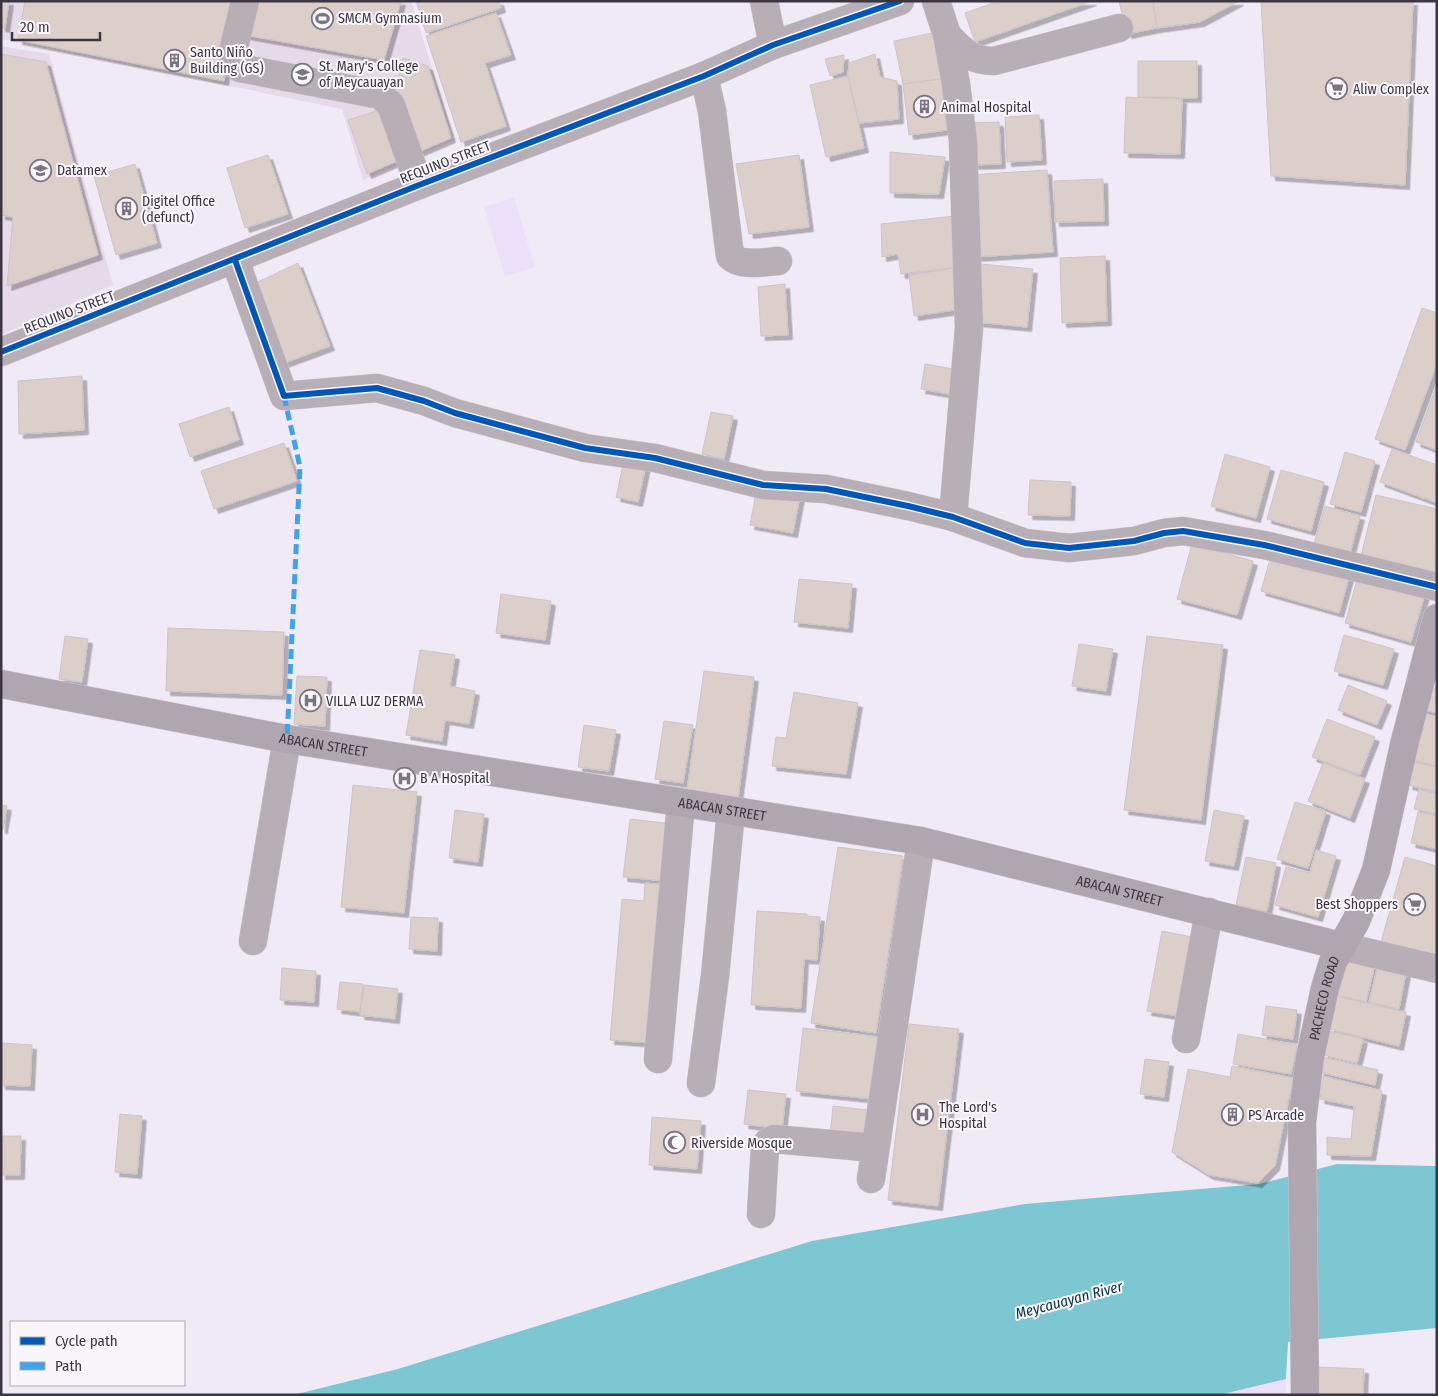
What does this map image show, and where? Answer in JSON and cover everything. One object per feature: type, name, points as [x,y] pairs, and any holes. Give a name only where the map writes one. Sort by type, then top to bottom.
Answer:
[{"type":"main road","name":"PACHECO ROAD","points":[[1305,1395],[1302,1156],[1304,1092],[1325,988],[1341,946],[1356,920],[1376,870],[1405,741],[1437,618]]},
{"type":"main road","name":"ABACAN STREET","points":[[1,684],[287,739],[921,841],[1341,946]]},
{"type":"street","points":[[245,1],[232,56],[234,63],[240,68],[380,95],[390,105],[418,185]]},
{"type":"street","points":[[764,1],[773,46]]},
{"type":"street","name":"REQUINO STREET","points":[[1,352],[235,260],[418,185],[704,76],[773,46],[900,1]]},
{"type":"street","points":[[936,1],[947,35],[963,141],[969,328],[953,517]]},
{"type":"street","points":[[947,35],[965,53],[980,61],[994,61],[1119,28]]},
{"type":"street","points":[[704,76],[712,110],[730,256],[734,261],[743,263],[778,261]]},
{"type":"street","points":[[235,260],[284,396],[377,388],[424,401],[455,413],[585,448],[655,458],[763,485],[826,489],[953,517],[1025,543],[1069,548],[1134,540],[1183,531],[1264,545],[1437,587]]},
{"type":"street","points":[[253,941],[287,739]]},
{"type":"street","points":[[658,1059],[681,802]]},
{"type":"street","points":[[701,1083],[715,976],[731,811]]},
{"type":"street","points":[[871,1179],[921,841]]},
{"type":"street","points":[[1186,1039],[1209,912]]},
{"type":"street","name":"ABACAN STREET","points":[[1341,946],[1437,969]]},
{"type":"street","points":[[761,1214],[765,1147],[768,1142],[774,1139],[875,1148]]},
{"type":"shaded area","name":"St. Mary's College of Meycauayan","points":[[1,1],[411,1],[455,140],[363,180],[342,109],[1,39]]},
{"type":"shaded area","name":"Datamex","points":[[1,46],[49,54],[113,285],[1,335]]},
{"type":"shaded area","points":[[514,198],[535,267],[505,276],[484,207]]},
{"type":"shaded area","points":[[1286,1379],[1286,1395],[1219,1395]]},
{"type":"water","name":"Meycauayan River","points":[[1337,1164],[1437,1166],[1437,1328],[1288,1342],[1286,1379],[1219,1395],[293,1395],[398,1369],[812,1241],[1025,1204],[1259,1184]]},
{"type":"building","points":[[1,1],[9,1],[5,28],[1,27]]},
{"type":"building","name":"Santo Niño Building (GS)","points":[[25,1],[237,1],[224,81],[18,40]]},
{"type":"building","name":"SMCM Gymnasium","points":[[252,1],[401,1],[384,60],[245,35]]},
{"type":"building","points":[[416,1],[499,1],[501,8],[426,33]]},
{"type":"building","points":[[999,1],[1092,1],[975,42],[965,13]]},
{"type":"building","points":[[1119,1],[1153,1],[1157,28],[1127,34]]},
{"type":"building","points":[[1153,1],[1239,1],[1200,22],[1157,28]]},
{"type":"building","name":"Aliw Complex","points":[[1261,1],[1413,1],[1405,185],[1271,176]]},
{"type":"building","points":[[496,13],[511,55],[485,63],[506,126],[461,142],[426,36]]},
{"type":"building","points":[[937,32],[941,79],[903,84],[894,41]]},
{"type":"building","name":"Datamex","points":[[1,54],[46,62],[98,255],[7,286],[13,217],[1,215]]},
{"type":"building","points":[[875,54],[880,77],[897,81],[899,119],[859,123],[848,76],[849,63]]},
{"type":"building","points":[[844,55],[843,72],[830,76],[825,59]]},
{"type":"building","points":[[403,58],[428,66],[451,138],[367,174],[348,120],[392,106]]},
{"type":"building","points":[[1138,61],[1197,61],[1197,98],[1138,97]]},
{"type":"building","points":[[848,76],[864,148],[826,157],[810,85]]},
{"type":"building","name":"Animal Hospital","points":[[941,79],[947,130],[909,135],[903,84]]},
{"type":"building","points":[[1126,97],[1182,99],[1180,154],[1124,153]]},
{"type":"building","points":[[1039,115],[1042,160],[1007,162],[1005,117]]},
{"type":"building","points":[[999,122],[1001,164],[969,165],[967,123]]},
{"type":"building","points":[[890,152],[945,157],[939,194],[890,193]]},
{"type":"building","points":[[268,155],[288,214],[245,228],[227,168]]},
{"type":"building","points":[[799,155],[809,227],[749,234],[736,164]]},
{"type":"building","name":"Digitel Office (defunct)","points":[[135,164],[157,243],[116,255],[94,176]]},
{"type":"building","points":[[1047,170],[1053,252],[974,257],[969,175]]},
{"type":"building","points":[[1103,179],[1104,221],[1055,222],[1054,181]]},
{"type":"building","points":[[955,216],[961,267],[901,274],[898,254],[882,257],[881,224]]},
{"type":"building","points":[[1105,256],[1107,321],[1062,323],[1060,258]]},
{"type":"building","points":[[298,263],[330,346],[281,364],[249,286]]},
{"type":"building","points":[[981,264],[1033,269],[1027,327],[976,322]]},
{"type":"building","points":[[961,267],[955,310],[914,316],[909,275]]},
{"type":"building","points":[[785,284],[788,335],[761,336],[758,287]]},
{"type":"building","points":[[1422,308],[1437,313],[1437,363],[1405,450],[1375,439]]},
{"type":"building","points":[[925,364],[959,370],[955,395],[921,389]]},
{"type":"building","points":[[82,376],[84,430],[19,434],[18,381]]},
{"type":"building","points":[[1437,384],[1437,450],[1416,442]]},
{"type":"building","points":[[229,407],[239,440],[190,457],[179,424]]},
{"type":"building","points":[[711,412],[733,416],[724,459],[702,454]]},
{"type":"building","points":[[284,443],[297,481],[214,509],[201,471]]},
{"type":"building","points":[[1392,449],[1437,465],[1437,503],[1380,482]]},
{"type":"building","points":[[1345,452],[1375,461],[1361,512],[1330,504]]},
{"type":"building","points":[[1225,454],[1270,467],[1256,518],[1211,506]]},
{"type":"building","points":[[624,460],[646,465],[638,502],[616,497]]},
{"type":"building","points":[[1281,470],[1324,482],[1311,531],[1267,519]]},
{"type":"building","points":[[1030,480],[1071,482],[1070,516],[1028,515]]},
{"type":"building","points":[[757,488],[800,496],[793,533],[750,525]]},
{"type":"building","points":[[1376,495],[1437,509],[1435,577],[1360,560]]},
{"type":"building","points":[[1325,506],[1360,516],[1349,557],[1313,547]]},
{"type":"building","points":[[1192,544],[1253,561],[1237,615],[1177,599]]},
{"type":"building","points":[[1272,552],[1350,573],[1339,613],[1261,591]]},
{"type":"building","points":[[1358,576],[1425,594],[1411,642],[1345,623]]},
{"type":"building","points":[[799,579],[852,584],[848,628],[794,622]]},
{"type":"building","points":[[501,594],[551,601],[545,640],[496,633]]},
{"type":"building","points":[[168,628],[284,632],[282,695],[166,691]]},
{"type":"building","points":[[1344,635],[1394,649],[1383,685],[1334,671]]},
{"type":"building","points":[[65,636],[88,639],[82,682],[59,679]]},
{"type":"building","points":[[1147,636],[1223,645],[1201,820],[1124,810]]},
{"type":"building","points":[[1079,644],[1113,649],[1106,691],[1072,686]]},
{"type":"building","points":[[420,650],[455,655],[450,686],[475,691],[469,724],[445,720],[442,741],[406,735]]},
{"type":"building","points":[[704,671],[754,677],[738,798],[687,791]]},
{"type":"building","name":"VILLA LUZ DERMA","points":[[297,676],[327,677],[325,726],[294,724]]},
{"type":"building","points":[[1348,685],[1387,701],[1377,725],[1338,710]]},
{"type":"building","points":[[1428,687],[1437,689],[1437,713],[1422,709]]},
{"type":"building","points":[[794,692],[858,703],[846,774],[772,766],[776,737],[786,738]]},
{"type":"building","points":[[1423,714],[1437,718],[1437,766],[1412,760]]},
{"type":"building","points":[[1327,719],[1375,737],[1360,775],[1312,757]]},
{"type":"building","points":[[664,721],[693,725],[683,783],[655,779]]},
{"type":"building","points":[[584,725],[616,730],[609,771],[578,767]]},
{"type":"building","points":[[1414,762],[1437,767],[1437,792],[1408,785]]},
{"type":"building","points":[[1323,763],[1365,779],[1350,818],[1308,801]]},
{"type":"building","points":[[353,785],[417,792],[404,913],[341,907]]},
{"type":"building","points":[[1419,789],[1437,794],[1437,814],[1414,809]]},
{"type":"building","points":[[1295,802],[1326,811],[1308,868],[1277,859]]},
{"type":"building","points":[[1,805],[7,806],[3,829],[1,829]]},
{"type":"building","points":[[455,810],[484,814],[478,862],[449,858]]},
{"type":"building","points":[[1214,810],[1244,816],[1234,866],[1205,861]]},
{"type":"building","points":[[1418,812],[1437,816],[1437,849],[1411,843]]},
{"type":"building","points":[[630,819],[673,824],[667,881],[623,877]]},
{"type":"building","points":[[838,847],[903,856],[876,1033],[811,1023]]},
{"type":"building","points":[[1316,850],[1336,856],[1318,917],[1275,905],[1286,867],[1310,873]]},
{"type":"building","points":[[1246,857],[1276,863],[1267,911],[1236,905]]},
{"type":"building","name":"Best Shoppers","points":[[1405,857],[1437,866],[1437,957],[1381,942]]},
{"type":"building","points":[[645,883],[666,885],[653,1043],[610,1040],[622,899],[644,901]]},
{"type":"building","points":[[757,911],[807,914],[807,916],[820,917],[817,960],[804,959],[801,1008],[751,1005]]},
{"type":"building","points":[[411,917],[438,918],[437,951],[409,949]]},
{"type":"building","points":[[1162,931],[1192,937],[1178,1016],[1147,1011]]},
{"type":"building","points":[[1346,954],[1376,960],[1366,1002],[1337,995]]},
{"type":"building","points":[[1379,961],[1407,967],[1399,1009],[1369,1002]]},
{"type":"building","points":[[282,968],[316,971],[314,1002],[280,1000]]},
{"type":"building","points":[[340,982],[363,984],[360,1012],[337,1009]]},
{"type":"building","points":[[364,985],[398,989],[395,1019],[360,1015]]},
{"type":"building","points":[[1336,996],[1406,1012],[1399,1046],[1329,1029]]},
{"type":"building","points":[[1266,1006],[1297,1010],[1293,1039],[1262,1035]]},
{"type":"building","name":"The Lord's Hospital","points":[[909,1024],[959,1029],[938,1206],[888,1200]]},
{"type":"building","points":[[803,1028],[880,1037],[873,1099],[796,1091]]},
{"type":"building","points":[[1329,1031],[1363,1039],[1357,1063],[1323,1055]]},
{"type":"building","points":[[1238,1034],[1297,1045],[1291,1074],[1233,1064]]},
{"type":"building","points":[[1,1043],[32,1045],[30,1086],[1,1085]]},
{"type":"building","points":[[1322,1057],[1378,1070],[1375,1085],[1319,1072]]},
{"type":"building","points":[[1145,1059],[1169,1062],[1164,1097],[1140,1094]]},
{"type":"building","name":"PS Arcade","points":[[1232,1066],[1293,1078],[1275,1166],[1258,1183],[1209,1175],[1172,1152],[1188,1069],[1230,1077]]},
{"type":"building","points":[[1323,1076],[1382,1091],[1371,1156],[1327,1155],[1327,1137],[1351,1139],[1354,1106],[1320,1099]]},
{"type":"building","points":[[748,1090],[786,1094],[782,1129],[744,1124]]},
{"type":"building","points":[[833,1106],[868,1110],[865,1140],[830,1136]]},
{"type":"building","points":[[120,1114],[142,1116],[137,1174],[115,1172]]},
{"type":"building","name":"Riverside Mosque","points":[[652,1117],[701,1121],[697,1169],[649,1165]]},
{"type":"building","points":[[1,1136],[21,1136],[20,1175],[1,1175]]},
{"type":"building","points":[[1319,1367],[1364,1369],[1363,1395],[1318,1395]]},
{"type":"marked path","points":[[284,396],[300,467],[287,739]]},
{"type":"cycle path","points":[[1,352],[419,185],[704,76],[773,45],[900,1]]},
{"type":"cycle path","points":[[235,260],[284,396],[377,388],[424,401],[455,413],[585,448],[655,458],[763,485],[826,489],[908,506],[953,517],[1025,543],[1069,548],[1134,541],[1164,533],[1183,531],[1264,545],[1437,587]]},
{"type":"place","name":"SMCM Gymnasium","points":[[322,18]]},
{"type":"place","name":"Santo Niño Building (GS)","points":[[174,60]]},
{"type":"place","name":"St. Mary's College of Meycauayan","points":[[303,74]]},
{"type":"place","name":"Aliw Complex","points":[[1337,89]]},
{"type":"place","name":"Animal Hospital","points":[[925,107]]},
{"type":"place","name":"Datamex","points":[[41,170]]},
{"type":"place","name":"Digitel Office (defunct)","points":[[126,209]]},
{"type":"place","name":"VILLA LUZ DERMA","points":[[310,701]]},
{"type":"place","name":"B A Hospital","points":[[404,778]]},
{"type":"place","name":"Best Shoppers","points":[[1414,904]]},
{"type":"place","name":"The Lord's Hospital","points":[[923,1115]]},
{"type":"place","name":"PS Arcade","points":[[1232,1115]]},
{"type":"place","name":"Riverside Mosque","points":[[675,1143]]}]
